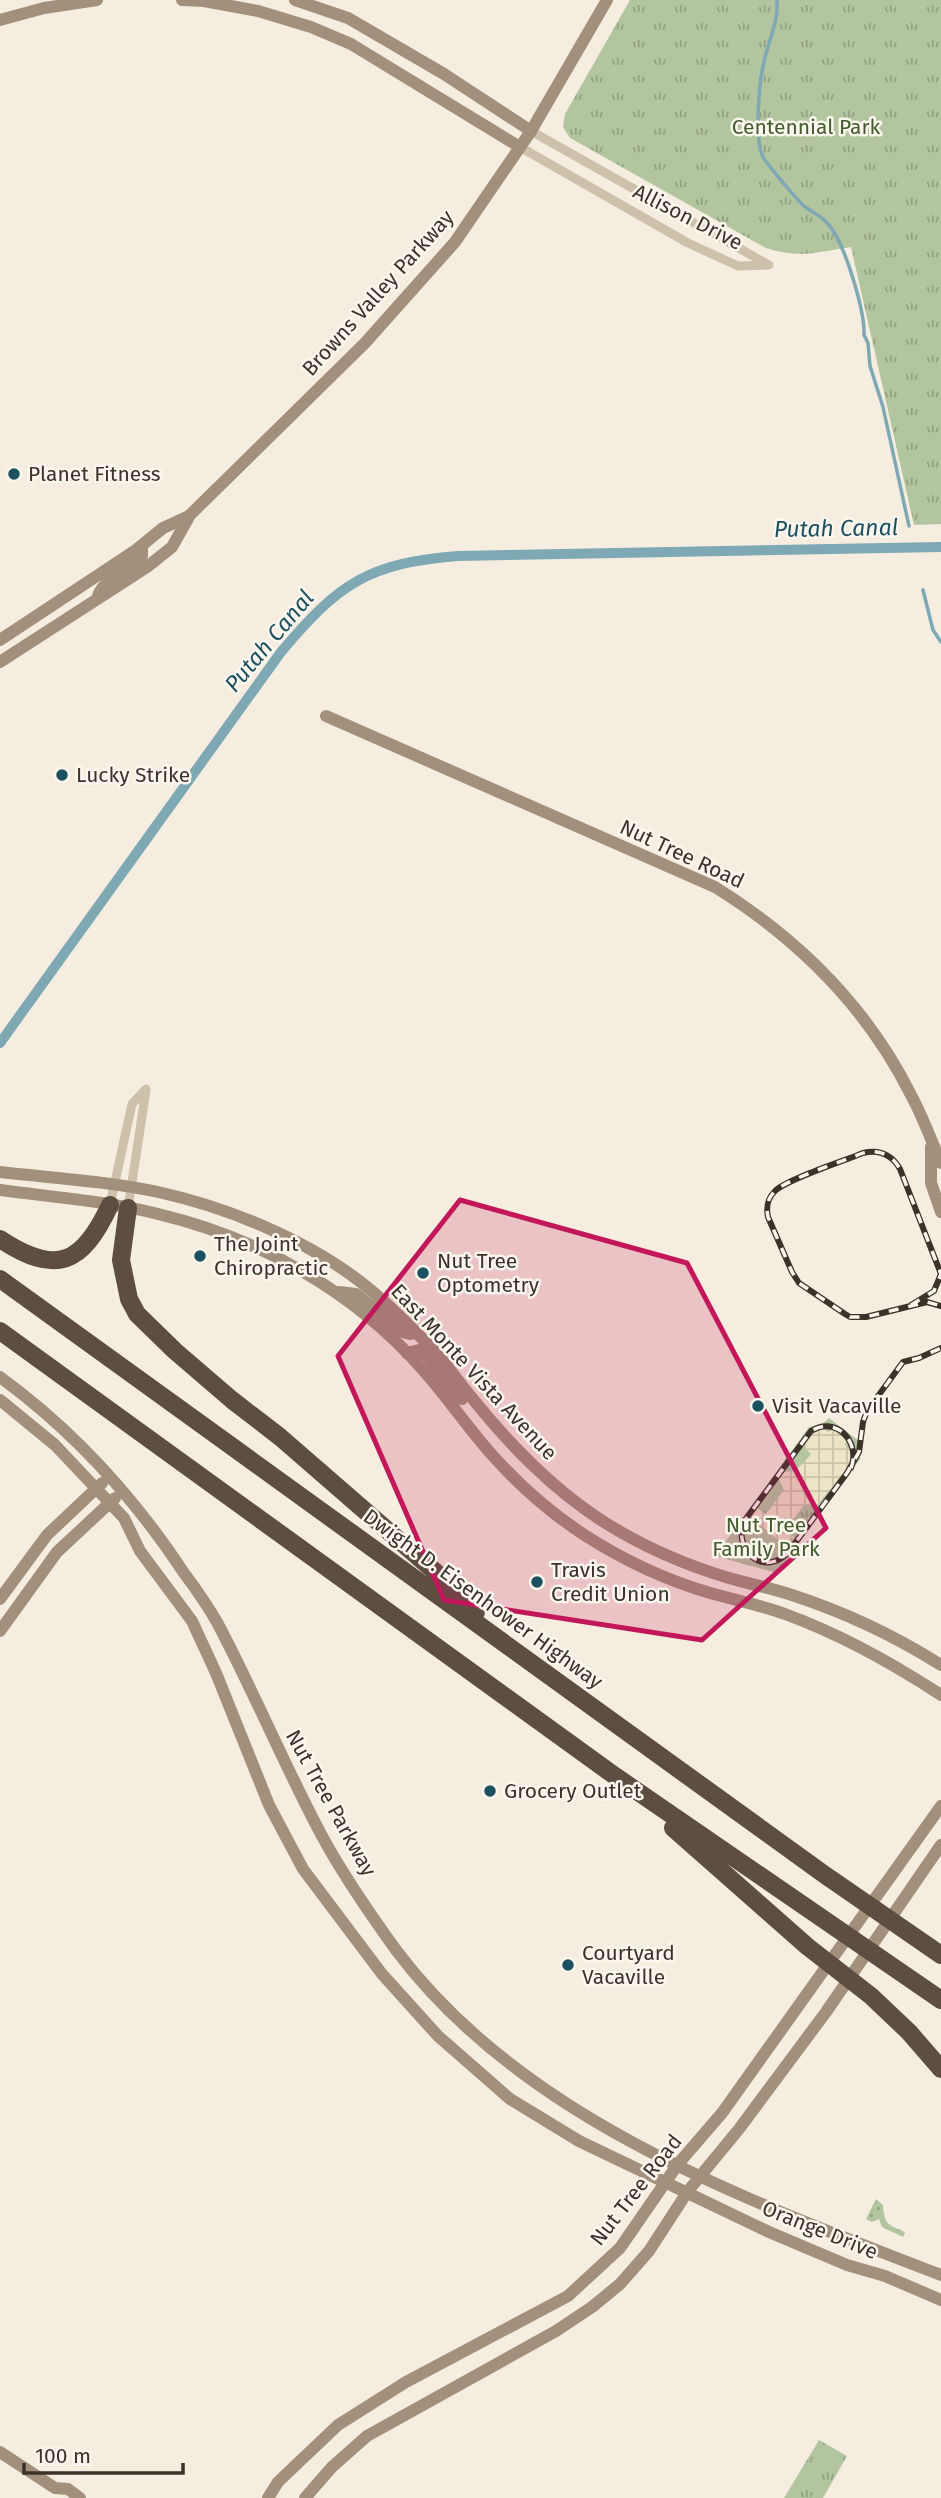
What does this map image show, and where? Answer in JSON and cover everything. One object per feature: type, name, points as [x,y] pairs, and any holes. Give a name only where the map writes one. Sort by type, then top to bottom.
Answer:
[{"type":"highway","points":[[0,1239],[34,1258],[50,1261],[66,1259],[90,1241],[110,1205]]},
{"type":"highway","points":[[128,1208],[121,1260],[129,1299],[137,1314],[232,1401],[280,1437],[447,1582],[513,1649]]},
{"type":"highway","name":"Dwight D. Eisenhower Highway","points":[[0,1279],[941,1955]]},
{"type":"highway","points":[[0,1331],[615,1776],[941,2000]]},
{"type":"highway","points":[[615,1776],[808,1947],[871,1996],[909,2032],[941,2069]]},
{"type":"highway","points":[[863,1901],[941,1948]]},
{"type":"highway","points":[[909,2032],[941,2080]]},
{"type":"main road","points":[[0,20],[44,8],[97,0]]},
{"type":"main road","name":"Allison Drive","points":[[182,0],[204,1],[258,11],[311,27],[341,40],[520,147]]},
{"type":"main road","name":"Allison Drive","points":[[295,0],[348,18],[443,74],[531,131]]},
{"type":"main road","name":"Browns Valley Parkway","points":[[0,663],[147,567],[172,547],[190,515],[365,343],[455,242],[531,131],[607,0]]},
{"type":"main road","name":"Browns Valley Parkway","points":[[0,641],[163,528],[190,515]]},
{"type":"main road","points":[[97,600],[100,589],[142,556],[142,545]]},
{"type":"main road","points":[[16,652],[16,639],[56,612],[65,604],[71,593]]},
{"type":"main road","points":[[0,641],[16,652]]},
{"type":"main road","name":"Nut Tree Road","points":[[326,716],[715,887],[750,908],[806,956],[849,1001],[897,1069],[922,1116],[941,1163]]},
{"type":"main road","name":"Nut Tree Road","points":[[930,1139],[931,1183],[940,1208]]},
{"type":"main road","name":"East Monte Vista Avenue","points":[[0,1172],[132,1187],[185,1199],[280,1234],[360,1282],[415,1331],[494,1424],[546,1478],[626,1536],[694,1566],[793,1595],[827,1608],[915,1648],[941,1665]]},
{"type":"main road","name":"East Monte Vista Avenue","points":[[0,1190],[158,1213],[239,1239],[290,1265],[335,1292],[386,1330],[493,1456],[541,1503],[582,1534],[669,1579],[789,1615],[868,1651],[941,1695]]},
{"type":"main road","points":[[335,1292],[356,1294],[403,1332],[410,1334],[415,1331]]},
{"type":"main road","points":[[407,1353],[419,1350],[426,1355],[479,1419],[494,1424]]},
{"type":"main road","name":"Nut Tree Parkway","points":[[0,1377],[40,1406],[110,1475],[155,1528],[216,1621],[324,1839],[397,1951],[440,2001],[479,2039],[520,2072],[628,2141],[701,2175]]},
{"type":"main road","points":[[0,1400],[54,1445],[124,1518],[140,1551],[192,1622],[216,1673],[269,1805],[303,1869],[382,1974],[438,2036],[510,2099],[579,2141],[688,2191]]},
{"type":"main road","points":[[0,1599],[47,1535],[110,1475]]},
{"type":"main road","points":[[0,1631],[57,1552],[123,1491]]},
{"type":"main road","name":"Nut Tree Road","points":[[268,2498],[278,2482],[305,2455],[348,2418],[412,2379],[568,2297],[620,2248],[678,2164],[722,2113],[941,1806]]},
{"type":"main road","name":"Nut Tree Road","points":[[305,2498],[332,2467],[367,2436],[512,2357],[592,2307],[620,2284],[649,2251],[688,2191],[826,2012],[938,1850]]},
{"type":"main road","name":"Orange Drive","points":[[701,2175],[784,2215],[941,2275]]},
{"type":"main road","name":"Orange Drive","points":[[688,2191],[716,2207],[816,2252],[885,2276],[941,2300]]},
{"type":"main road","points":[[0,2452],[57,2493],[68,2489],[80,2498]]},
{"type":"street","name":"Allison Drive","points":[[520,147],[688,243],[738,266],[769,265],[531,131]]},
{"type":"street","points":[[110,1205],[132,1104],[146,1089],[128,1208]]},
{"type":"highlighted area","points":[[460,1200],[687,1263],[826,1528],[702,1640],[444,1600],[338,1356]]},
{"type":"green space","name":"Centennial Park","points":[[630,0],[941,0],[941,524],[914,525],[851,247],[799,254],[766,248],[570,138],[563,127],[565,114]]},
{"type":"green space","name":"Nut Tree Family Park","points":[[829,1418],[859,1441],[857,1455],[861,1458],[777,1573],[715,1556],[809,1427],[821,1425]]},
{"type":"green space","points":[[876,2199],[883,2205],[888,2223],[905,2232],[903,2237],[882,2227],[879,2219],[872,2222],[866,2219]]},
{"type":"green space","points":[[819,2440],[847,2456],[823,2498],[784,2498]]},
{"type":"shaded area","points":[[824,1429],[829,1432],[832,1429],[847,1440],[845,1444],[851,1450],[849,1466],[817,1506],[804,1505],[785,1530],[794,1537],[787,1547],[750,1517],[757,1508],[766,1514],[784,1490],[779,1479],[784,1472],[795,1471],[806,1460],[811,1454],[802,1446],[810,1434]]},
{"type":"waterway","points":[[777,0],[775,23],[760,83],[760,149],[763,157],[795,197],[829,225],[847,262],[858,295],[870,366],[883,407],[909,526]]},
{"type":"waterway","name":"Putah Canal","points":[[0,1043],[281,652],[320,609],[357,581],[400,564],[458,556],[941,547]]},
{"type":"waterway","points":[[923,590],[933,630],[941,642]]},
{"type":"railway","points":[[911,1305],[934,1291],[941,1274],[900,1169],[893,1160],[880,1153],[863,1153],[791,1181],[772,1194],[768,1203],[768,1217],[792,1272],[799,1283],[845,1314],[850,1317],[866,1317],[927,1302],[941,1306]]},
{"type":"railway","points":[[851,1468],[853,1459],[853,1449],[844,1434],[830,1427],[811,1431],[742,1524],[742,1535],[748,1552],[761,1562],[778,1560],[787,1554],[847,1473],[859,1452],[867,1411],[903,1362],[941,1348]]},
{"type":"place","name":"Planet Fitness","points":[[14,474]]},
{"type":"place","name":"Lucky Strike","points":[[62,775]]},
{"type":"place","name":"The Joint Chiropractic","points":[[200,1256]]},
{"type":"place","name":"Nut Tree Optometry","points":[[423,1273]]},
{"type":"place","name":"Visit Vacaville","points":[[758,1406]]},
{"type":"place","name":"Travis Credit Union","points":[[537,1582]]},
{"type":"place","name":"Grocery Outlet","points":[[490,1791]]},
{"type":"place","name":"Courtyard Vacaville","points":[[568,1965]]}]
